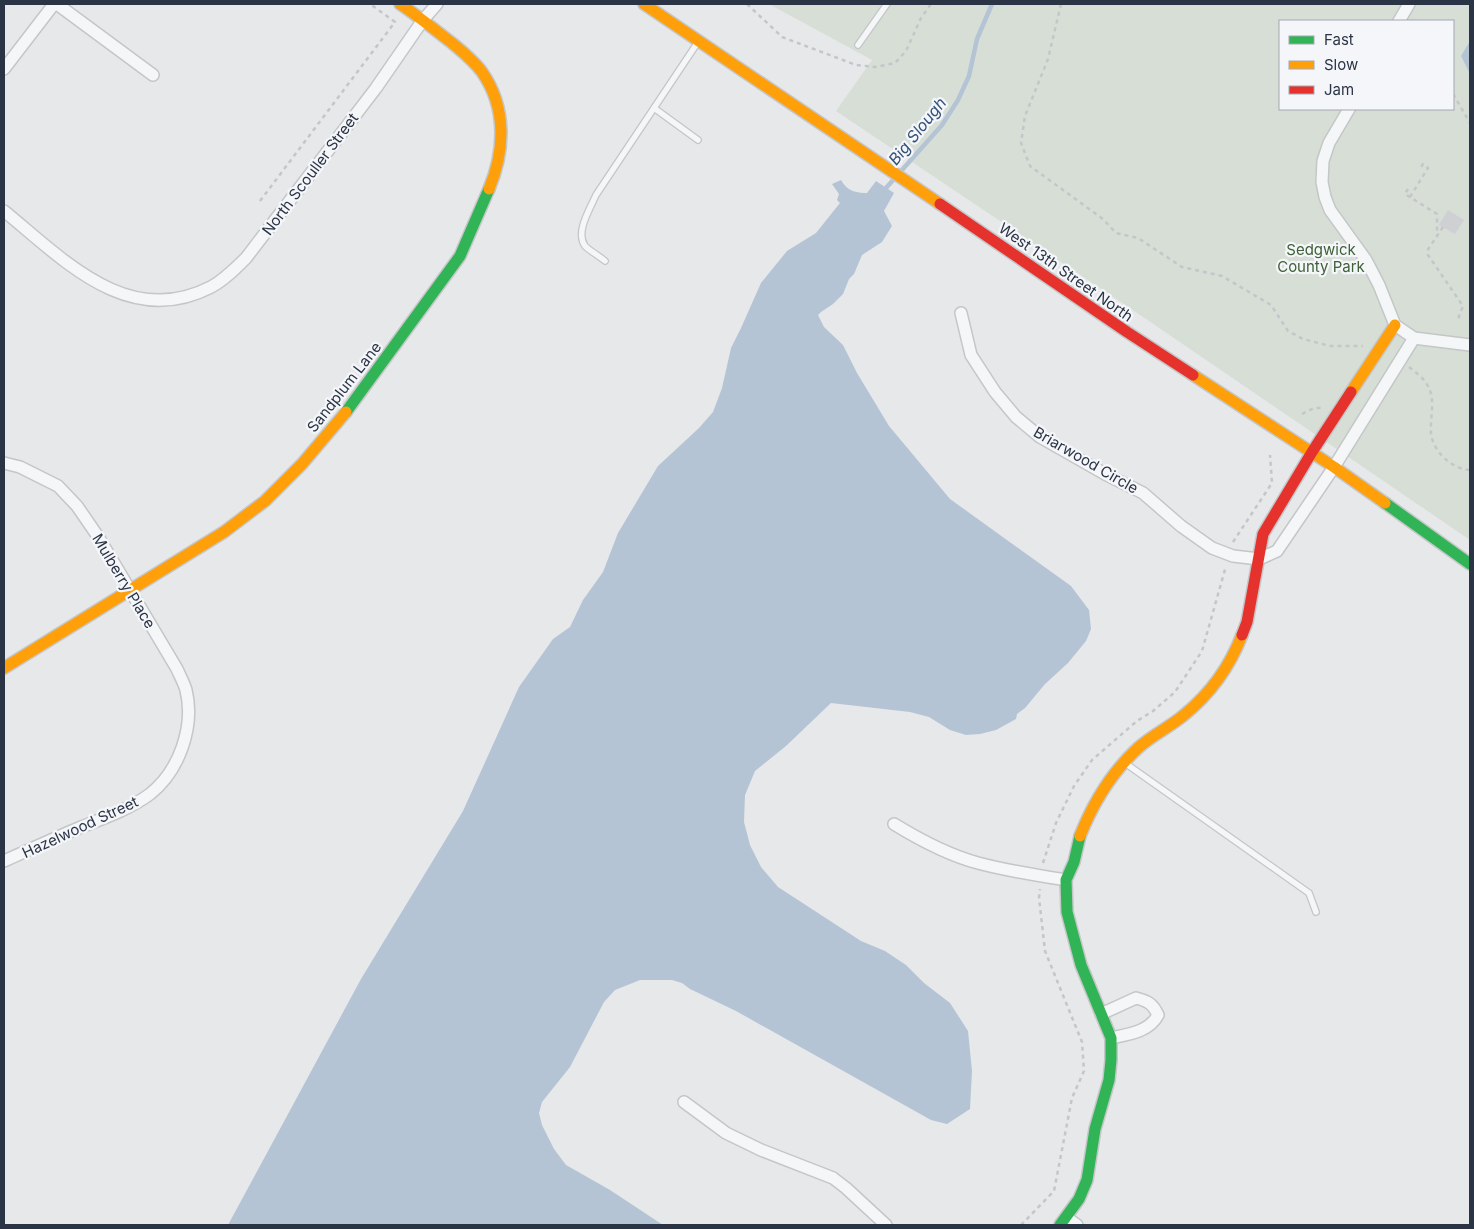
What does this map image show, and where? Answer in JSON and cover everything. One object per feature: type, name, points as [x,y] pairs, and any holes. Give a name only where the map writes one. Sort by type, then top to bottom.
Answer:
[{"type":"street","points":[[4,69],[56,4],[153,75]]},
{"type":"street","name":"Sandplum Lane","points":[[4,668],[224,532],[265,501],[302,464],[337,424],[460,256],[493,178],[502,132],[500,113],[483,73],[471,59],[400,4]]},
{"type":"street","name":"North Scouller Street","points":[[4,211],[74,268],[114,292],[140,300],[163,300],[190,296],[211,287],[228,276],[246,258],[376,88],[423,20],[437,4]]},
{"type":"street","name":"West 13th Street North","points":[[644,4],[954,213],[1126,332],[1312,452],[1470,564]]},
{"type":"street","points":[[1400,20],[1409,4]]},
{"type":"street","points":[[1348,110],[1325,152],[1322,172],[1324,196],[1330,210],[1366,260],[1379,285],[1395,325],[1414,338],[1470,345]]},
{"type":"street","name":"Briarwood Circle","points":[[961,313],[971,355],[995,392],[1016,417],[1040,437],[1143,493],[1195,538],[1212,548],[1229,554],[1259,559]]},
{"type":"street","points":[[1077,1225],[1063,1222],[1079,1199],[1087,1180],[1094,1130],[1112,1060],[1111,1038],[1081,965],[1066,912],[1066,880],[1074,862],[1080,836],[1090,811],[1104,787],[1124,762],[1139,747],[1184,715],[1204,697],[1222,673],[1236,650],[1247,622],[1263,534],[1312,452],[1395,325]]},
{"type":"street","points":[[1259,559],[1277,551],[1334,467],[1414,338]]},
{"type":"street","name":"Mulberry Place","points":[[4,463],[20,467],[58,486],[77,506],[177,669],[186,690],[188,712],[184,739]]},
{"type":"street","name":"Hazelwood Street","points":[[4,861],[123,809],[150,794],[166,778],[178,757],[184,739]]},
{"type":"street","points":[[894,824],[918,839],[968,860],[1006,870],[1066,880]]},
{"type":"street","points":[[1101,1014],[1136,998],[1147,1001],[1154,1006],[1158,1015],[1154,1023],[1140,1032],[1111,1038]]},
{"type":"street","points":[[684,1102],[726,1133],[760,1150],[833,1178],[886,1225]]},
{"type":"lane","points":[[858,45],[887,4]]},
{"type":"lane","points":[[605,261],[585,245],[581,234],[586,216],[596,195],[699,41]]},
{"type":"lane","points":[[654,108],[698,140]]},
{"type":"lane","points":[[1124,762],[1309,893],[1316,912]]},
{"type":"path","points":[[260,202],[395,22],[370,4]]},
{"type":"path","points":[[747,4],[782,37],[856,65],[876,67],[894,63],[906,51],[920,18],[930,4]]},
{"type":"path","points":[[1061,4],[1048,59],[1025,116],[1021,143],[1030,166],[1103,219],[1116,233],[1138,238],[1182,267],[1222,276],[1271,305],[1288,331],[1303,339],[1330,346],[1358,345],[1369,347]]},
{"type":"path","points":[[1454,96],[1470,123]]},
{"type":"path","points":[[1410,197],[1428,168],[1423,164],[1420,169]]},
{"type":"path","points":[[1408,189],[1405,194],[1437,214],[1437,236]]},
{"type":"path","points":[[1442,227],[1427,251],[1463,306],[1458,319]]},
{"type":"path","points":[[1406,365],[1424,379],[1431,394],[1431,436],[1440,454],[1452,465],[1470,470]]},
{"type":"path","points":[[1020,1225],[1054,1191],[1072,1098],[1084,1071],[1082,1042],[1045,951],[1039,898],[1044,857],[1056,823],[1074,786],[1092,760],[1137,720],[1153,711],[1175,692],[1202,651],[1231,545],[1272,483],[1270,455]]},
{"type":"green space","name":"Sedgwick County Park","points":[[769,4],[1470,4],[1470,540],[1149,321],[836,111],[872,60]]},
{"type":"water","points":[[1470,41],[1470,74],[1461,56]]},
{"type":"water","points":[[841,180],[846,187],[856,192],[867,193],[876,181],[894,193],[884,211],[892,226],[882,242],[862,255],[843,294],[818,315],[824,327],[843,345],[857,373],[889,426],[950,499],[1071,586],[1089,610],[1091,629],[1086,641],[1068,663],[1017,714],[1016,719],[996,730],[966,735],[950,730],[929,717],[910,712],[831,703],[786,746],[755,771],[745,795],[744,822],[750,845],[761,867],[778,887],[861,941],[885,951],[906,965],[924,983],[950,1003],[968,1031],[972,1071],[970,1109],[947,1124],[931,1120],[682,983],[672,980],[640,980],[615,990],[604,1002],[570,1067],[542,1102],[539,1113],[542,1125],[554,1149],[566,1165],[610,1190],[663,1225],[228,1225],[361,979],[463,811],[519,687],[553,639],[570,627],[583,600],[603,572],[618,533],[658,466],[699,428],[713,412],[722,388],[731,348],[761,283],[787,251],[816,233],[840,203],[837,200],[839,194],[832,184]]},
{"type":"building","points":[[1448,210],[1464,220],[1455,234],[1439,225]]},
{"type":"waterway","name":"Big Slough","points":[[886,188],[942,125],[958,100],[969,76],[977,39],[992,4]]},
{"type":"traffic: fast","points":[[346,412],[460,256],[489,189]]},
{"type":"traffic: fast","points":[[1385,503],[1470,564]]},
{"type":"traffic: fast","points":[[1060,1225],[1079,1199],[1087,1180],[1095,1129],[1109,1080],[1111,1060],[1111,1038],[1081,965],[1067,912],[1066,880],[1074,862],[1080,836]]},
{"type":"traffic: slow","points":[[400,4],[468,57],[482,72],[490,86],[496,100],[501,130],[498,160],[489,189]]},
{"type":"traffic: slow","points":[[644,4],[940,204]]},
{"type":"traffic: slow","points":[[1351,392],[1395,325]]},
{"type":"traffic: slow","points":[[1193,375],[1334,467],[1385,503]]},
{"type":"traffic: slow","points":[[4,668],[224,532],[265,501],[302,464],[346,412]]},
{"type":"traffic: slow","points":[[1080,836],[1097,800],[1119,768],[1143,743],[1179,719],[1211,689],[1232,658],[1242,635]]},
{"type":"traffic: jam","points":[[940,204],[1193,375]]},
{"type":"traffic: jam","points":[[1242,635],[1247,622],[1263,534],[1312,452],[1351,392]]}]
